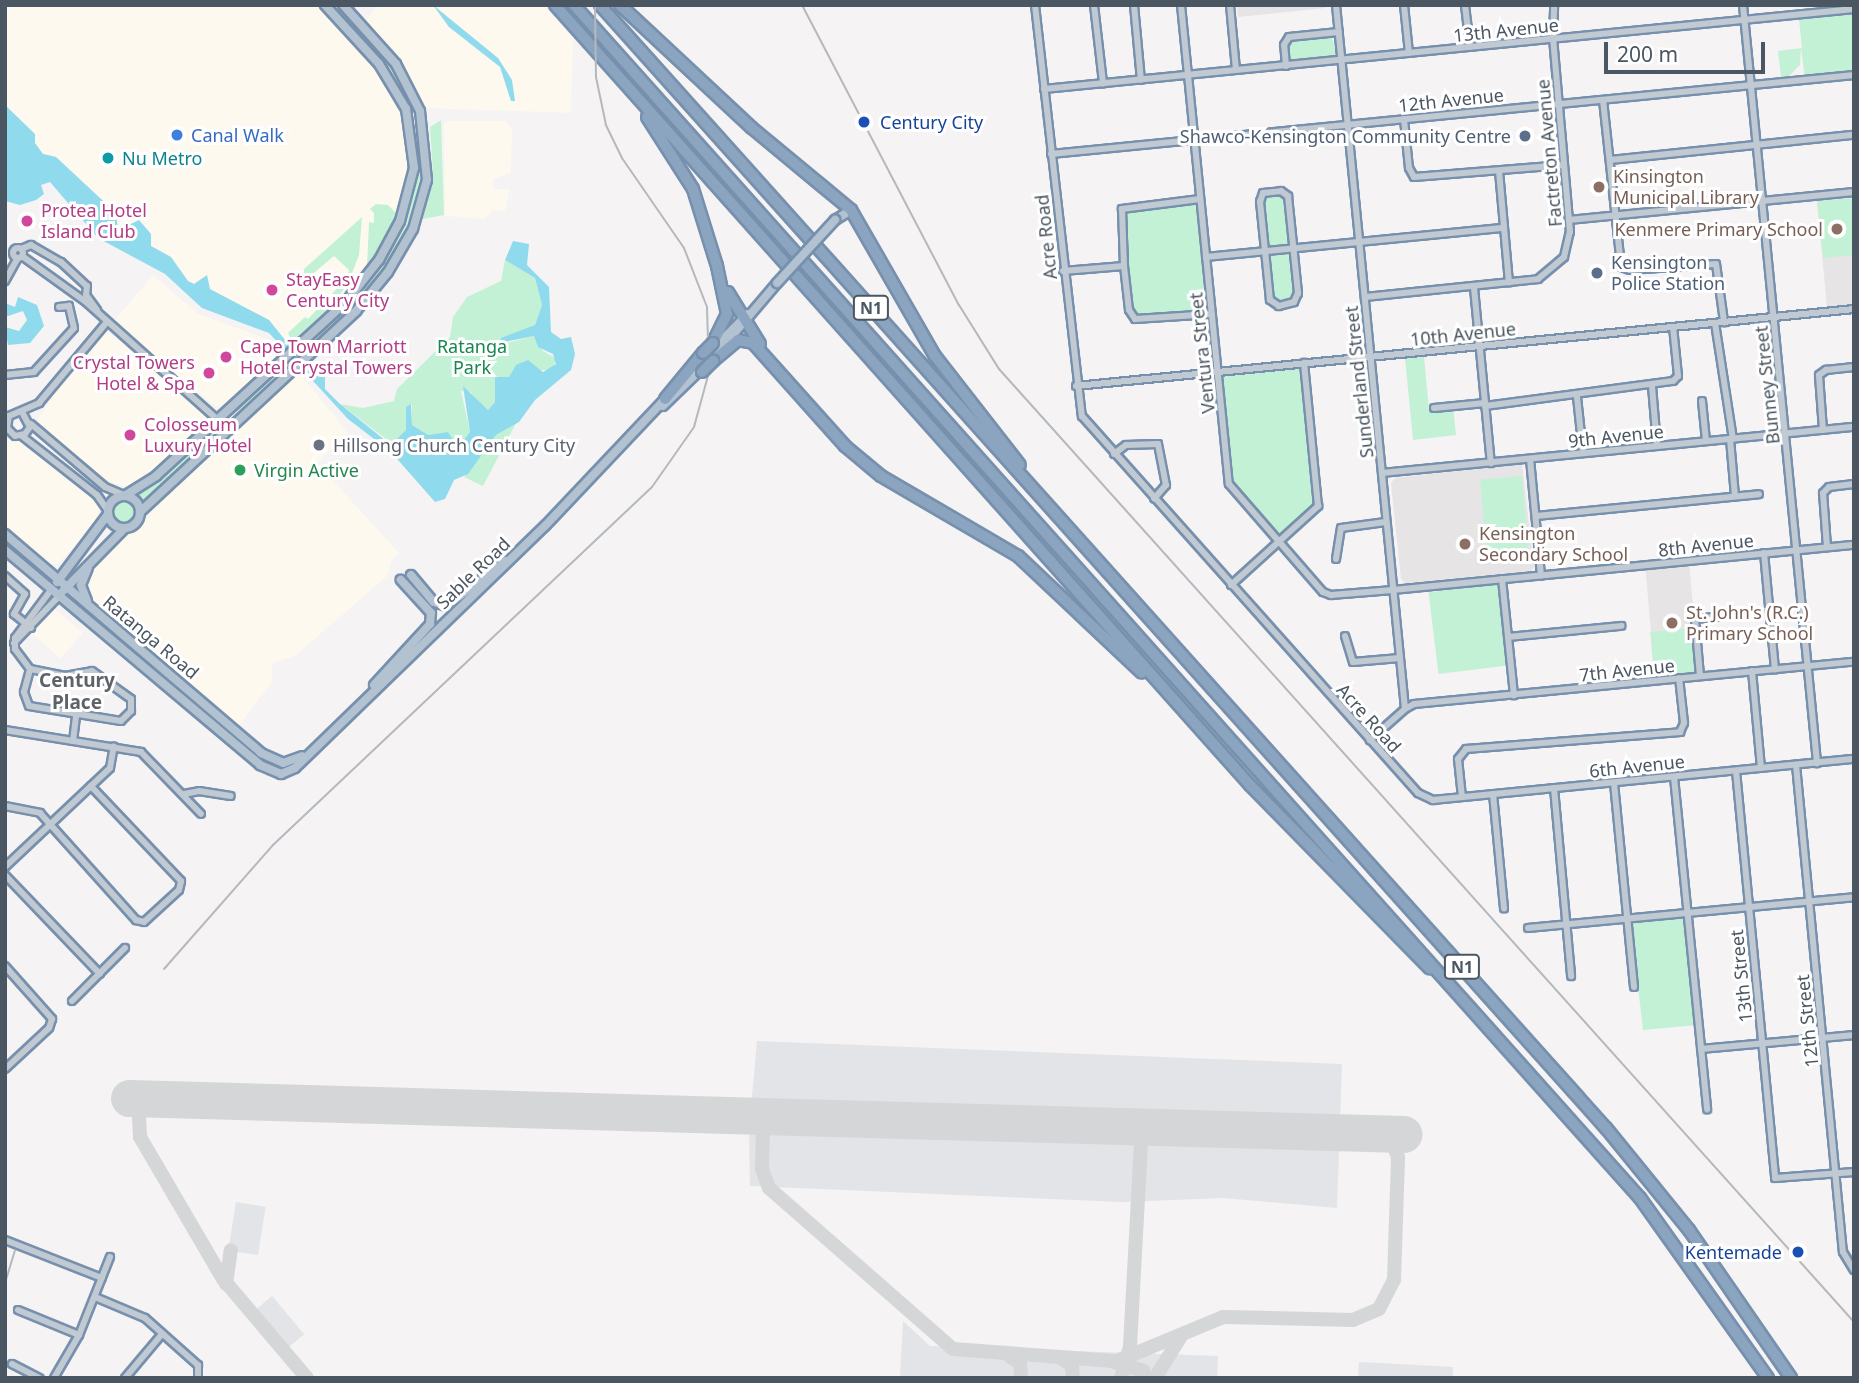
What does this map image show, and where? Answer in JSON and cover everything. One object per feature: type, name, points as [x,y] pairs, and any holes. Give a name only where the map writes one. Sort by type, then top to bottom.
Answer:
[{"type":"highway","points":[[555,5],[1193,721],[1307,845],[1495,1033]]},
{"type":"highway","name":"N1","points":[[574,5],[1640,1198],[1768,1378]]},
{"type":"highway","name":"N1","points":[[600,5],[1606,1128],[1689,1230],[1790,1378]]},
{"type":"highway","points":[[620,5],[672,58],[847,208],[935,356],[998,439],[1142,610]]},
{"type":"highway","points":[[616,75],[685,172],[713,252],[727,314],[707,360]]},
{"type":"highway","points":[[717,266],[775,366]]},
{"type":"highway","points":[[665,399],[707,360],[738,340],[752,343],[863,461],[902,491],[1018,556],[1193,721]]},
{"type":"main road","points":[[326,5],[394,85],[407,109],[414,155],[410,191],[393,234],[345,303]]},
{"type":"main road","points":[[59,596],[125,528],[136,523],[140,512],[295,369],[380,284],[407,241],[420,209],[427,180],[426,142],[410,86],[343,5]]},
{"type":"main road","name":"Sable Road","points":[[275,773],[295,768],[308,752],[509,560],[707,360],[847,208]]},
{"type":"main road","points":[[51,590],[108,512],[113,499],[125,495],[156,476],[345,303],[370,282],[380,284]]},
{"type":"main road","name":"Sable Road","points":[[655,412],[665,399]]},
{"type":"main road","points":[[125,495],[136,501],[140,512]]},
{"type":"main road","points":[[108,512],[113,524],[125,528]]},
{"type":"main road","name":"Ratanga Road","points":[[5,534],[277,762]]},
{"type":"main road","name":"Ratanga Road","points":[[5,550],[275,773]]},
{"type":"main road","points":[[96,557],[81,587],[99,614]]},
{"type":"main road","points":[[411,575],[434,602],[446,606],[494,566],[509,560]]},
{"type":"main road","points":[[367,696],[381,673],[430,625],[431,613],[401,580]]},
{"type":"main road","name":"Sable Road","points":[[277,762],[289,762],[308,752]]},
{"type":"street","name":"Acre Road","points":[[1035,5],[1076,386],[1084,420],[1424,798]]},
{"type":"street","points":[[1094,5],[1103,83]]},
{"type":"street","points":[[1133,5],[1141,79]]},
{"type":"street","name":"Ventura Street","points":[[1181,5],[1230,487],[1328,595],[1393,590]]},
{"type":"street","points":[[1230,5],[1236,70]]},
{"type":"street","name":"Sunderland Street","points":[[1336,5],[1405,709]]},
{"type":"street","points":[[1404,5],[1409,53]]},
{"type":"street","points":[[1465,5],[1470,47]]},
{"type":"street","name":"Factreton Avenue","points":[[1364,298],[1538,279],[1559,265],[1570,240],[1553,39],[1555,5]]},
{"type":"street","name":"Bunney Street","points":[[1743,5],[1817,763]]},
{"type":"street","name":"13th Avenue","points":[[1044,89],[1853,8]]},
{"type":"street","points":[[1286,66],[1284,45],[1289,37],[1339,32]]},
{"type":"street","name":"12th Avenue","points":[[1051,154],[1854,75]]},
{"type":"street","points":[[1604,100],[1623,269],[1718,266],[1724,322]]},
{"type":"street","points":[[1404,119],[1409,168],[1414,177],[1564,165]]},
{"type":"street","points":[[1610,160],[1854,135]]},
{"type":"street","points":[[1499,171],[1509,283]]},
{"type":"street","points":[[1275,191],[1288,196],[1293,248],[1298,296],[1285,305],[1270,300],[1260,197],[1275,191]]},
{"type":"street","points":[[1569,220],[1854,192]]},
{"type":"street","points":[[1200,199],[1122,209],[1124,265],[1129,310],[1135,319],[1212,314]]},
{"type":"street","points":[[1206,257],[1504,228]]},
{"type":"street","points":[[5,281],[20,254],[31,245],[61,262],[87,286],[84,298],[72,311]]},
{"type":"street","points":[[20,254],[84,298],[99,315],[228,428]]},
{"type":"street","points":[[1063,271],[1124,265]]},
{"type":"street","points":[[1474,288],[1491,463]]},
{"type":"street","points":[[5,375],[34,372],[74,328],[72,311],[67,305],[58,307]]},
{"type":"street","name":"10th Avenue","points":[[1076,386],[1854,309]]},
{"type":"street","points":[[22,436],[39,403],[107,322]]},
{"type":"street","points":[[1715,323],[1731,439],[1735,496]]},
{"type":"street","points":[[1434,408],[1577,397],[1652,386],[1678,376],[1673,327]]},
{"type":"street","points":[[1231,585],[1318,503],[1304,363]]},
{"type":"street","points":[[1823,430],[1819,375],[1826,370],[1854,367]]},
{"type":"street","points":[[1652,386],[1657,446]]},
{"type":"street","points":[[1577,397],[1583,453]]},
{"type":"street","points":[[1702,401],[1706,442]]},
{"type":"street","points":[[39,403],[18,412],[6,421],[10,433],[22,436],[97,495],[108,512]]},
{"type":"street","points":[[5,406],[18,412],[104,487],[125,495]]},
{"type":"street","name":"9th Avenue","points":[[1382,473],[1854,427]]},
{"type":"street","points":[[1114,454],[1126,445],[1158,444],[1166,485],[1154,499]]},
{"type":"street","points":[[1530,459],[1541,575]]},
{"type":"street","points":[[1827,547],[1823,493],[1829,487],[1854,484]]},
{"type":"street","points":[[1535,516],[1759,494]]},
{"type":"street","points":[[1336,559],[1341,528],[1386,522]]},
{"type":"street","name":"8th Avenue","points":[[1393,590],[1854,545]]},
{"type":"street","points":[[1764,553],[1775,669]]},
{"type":"street","points":[[5,576],[26,596],[14,614],[28,626]]},
{"type":"street","points":[[1502,579],[1514,695]]},
{"type":"street","points":[[30,669],[59,676],[92,671],[133,701],[123,721],[76,716],[27,704],[24,692],[30,669],[15,643],[51,590]]},
{"type":"street","points":[[28,626],[59,596]]},
{"type":"street","points":[[1700,676],[1695,619],[1731,615]]},
{"type":"street","points":[[1508,637],[1621,626]]},
{"type":"street","points":[[1345,636],[1353,662],[1400,658]]},
{"type":"street","name":"7th Avenue","points":[[1405,709],[1414,704],[1854,662]]},
{"type":"street","points":[[1752,671],[1761,768]]},
{"type":"street","points":[[1462,797],[1458,759],[1466,749],[1679,732],[1684,723],[1679,678]]},
{"type":"street","points":[[1370,740],[1405,709]]},
{"type":"street","points":[[73,741],[76,716]]},
{"type":"street","points":[[5,730],[114,746],[146,755],[201,814]]},
{"type":"street","points":[[5,867],[112,765],[114,746]]},
{"type":"street","name":"6th Avenue","points":[[1424,798],[1462,797],[1854,759]]},
{"type":"street","name":"12th Street","points":[[1796,765],[1843,1252],[1854,1270]]},
{"type":"street","name":"13th Street","points":[[1736,771],[1775,1178],[1836,1174]]},
{"type":"street","points":[[1674,777],[1707,1110]]},
{"type":"street","points":[[1614,783],[1634,987]]},
{"type":"street","points":[[5,806],[40,813],[49,827],[142,922],[180,890],[181,881],[91,786]]},
{"type":"street","points":[[1554,788],[1571,976]]},
{"type":"street","points":[[184,794],[195,791],[231,796]]},
{"type":"street","points":[[1493,794],[1504,908]]},
{"type":"street","points":[[5,875],[100,974]]},
{"type":"street","points":[[1528,928],[1854,897]]},
{"type":"street","points":[[72,1002],[125,948]]},
{"type":"street","points":[[5,966],[52,1019],[49,1028],[5,1069]]},
{"type":"street","points":[[1701,1049],[1854,1035]]},
{"type":"street","points":[[5,1056],[11,1063]]},
{"type":"street","points":[[1836,1174],[1854,1172]]},
{"type":"street","points":[[5,1240],[102,1278]]},
{"type":"street","points":[[54,1378],[79,1335],[110,1257]]},
{"type":"street","points":[[95,1297],[136,1312],[162,1334],[199,1374]]},
{"type":"street","points":[[18,1310],[79,1335]]},
{"type":"street","points":[[125,1378],[162,1334]]},
{"type":"street","points":[[12,1364],[40,1378]]},
{"type":"shaded area","points":[[5,5],[322,5],[377,66],[406,128],[411,168],[401,210],[377,258],[340,305],[290,347],[269,320],[210,289],[207,276],[194,284],[188,281],[171,257],[151,246],[149,230],[139,220],[118,230],[107,210],[115,211],[53,155],[43,154],[35,143],[35,134],[5,105]]},
{"type":"shaded area","points":[[377,5],[543,5],[573,38],[571,113],[424,108],[404,73],[364,23]]},
{"type":"shaded area","points":[[1237,5],[1325,5],[1325,8],[1238,17]]},
{"type":"shaded area","points":[[448,121],[506,121],[512,130],[511,173],[493,179],[493,189],[510,189],[505,211],[493,210],[484,219],[445,216],[444,124]]},
{"type":"shaded area","name":"Kenmere Primary School","points":[[1854,198],[1854,305],[1827,307],[1817,201]]},
{"type":"shaded area","points":[[153,275],[198,314],[270,340],[283,355],[225,408],[216,407],[113,322]]},
{"type":"shaded area","points":[[107,331],[206,412],[205,424],[151,473],[127,487],[109,482],[36,422],[66,375],[75,371],[81,359]]},
{"type":"shaded area","points":[[297,370],[348,433],[317,463],[400,554],[392,560],[387,576],[295,656],[272,663],[272,682],[237,728],[86,595],[81,580],[115,539],[139,527],[152,498]]},
{"type":"shaded area","points":[[16,438],[29,442],[99,506],[97,522],[58,564],[48,564],[5,529],[5,439]]},
{"type":"shaded area","name":"Kensington Secondary School","points":[[1522,464],[1534,567],[1531,571],[1406,583],[1401,579],[1391,483],[1395,478]]},
{"type":"shaded area","name":"St. John's (R.C.) Primary School","points":[[1689,561],[1699,677],[1655,680],[1645,565]]},
{"type":"shaded area","points":[[52,606],[83,633],[61,659],[30,632]]},
{"type":"shaded area","points":[[757,1041],[1342,1064],[1337,1208],[1223,1198],[1122,1202],[750,1186],[749,1129]]},
{"type":"shaded area","points":[[236,1202],[266,1207],[258,1255],[228,1250]]},
{"type":"shaded area","points":[[272,1296],[304,1334],[283,1352],[251,1314]]},
{"type":"shaded area","points":[[903,1321],[930,1346],[1218,1356],[1217,1378],[900,1378]]},
{"type":"shaded area","points":[[1359,1362],[1453,1367],[1453,1378],[1358,1378]]},
{"type":"green space","points":[[1854,14],[1854,73],[1805,78],[1799,19]]},
{"type":"green space","points":[[363,33],[388,59],[410,100],[406,101],[361,35]]},
{"type":"green space","points":[[1331,35],[1337,53],[1331,59],[1288,61],[1286,44],[1292,39]]},
{"type":"green space","points":[[1801,48],[1800,65],[1789,76],[1781,77],[1778,51]]},
{"type":"green space","points":[[441,120],[444,215],[422,219],[433,174],[430,127]]},
{"type":"green space","points":[[420,126],[420,193],[395,255],[365,298],[266,390],[227,419],[348,305],[382,261],[415,187],[416,127]]},
{"type":"green space","points":[[1263,193],[1285,193],[1296,301],[1280,306],[1270,300]]},
{"type":"green space","points":[[1854,198],[1854,255],[1823,258],[1817,201]]},
{"type":"green space","points":[[1195,202],[1208,307],[1202,311],[1136,317],[1131,311],[1125,210]]},
{"type":"green space","points":[[376,204],[388,205],[398,215],[391,233],[367,267],[369,222],[374,223],[374,213],[370,209]]},
{"type":"green space","points":[[362,217],[359,255],[349,281],[334,304],[293,342],[288,333],[305,317],[308,319],[347,278],[349,270],[334,256],[304,281],[304,269]]},
{"type":"green space","name":"Ratanga Park","points":[[505,260],[535,278],[542,305],[535,325],[510,337],[507,343],[534,336],[543,351],[557,359],[552,370],[513,370],[509,377],[495,377],[495,402],[488,410],[478,405],[471,392],[461,391],[470,432],[458,447],[448,432],[428,435],[412,425],[412,405],[406,407],[406,430],[394,445],[340,404],[363,408],[394,401],[397,389],[450,337],[453,317],[467,297],[501,281]]},
{"type":"green space","points":[[1424,357],[1429,410],[1453,407],[1456,435],[1413,440],[1405,358]]},
{"type":"green space","points":[[1296,366],[1304,373],[1315,506],[1278,536],[1232,486],[1221,380],[1227,373]]},
{"type":"green space","name":"Ratanga Park","points":[[516,423],[483,486],[464,477],[496,435]]},
{"type":"green space","points":[[217,425],[214,436],[143,506],[133,494]]},
{"type":"green space","points":[[1522,476],[1529,557],[1487,560],[1480,480]]},
{"type":"green space","points":[[124,500],[133,503],[136,512],[133,521],[124,524],[115,521],[112,512],[115,503]]},
{"type":"green space","points":[[1498,584],[1508,665],[1439,674],[1429,593]]},
{"type":"green space","points":[[1696,628],[1700,676],[1654,680],[1650,632]]},
{"type":"green space","points":[[1683,916],[1697,1025],[1643,1030],[1631,925],[1634,921]]},
{"type":"water","points":[[433,5],[498,58],[512,80],[515,101],[511,101],[500,67],[449,27]]},
{"type":"water","points":[[5,105],[35,134],[35,143],[43,154],[56,157],[115,212],[108,210],[117,220],[118,230],[139,220],[151,234],[151,246],[171,257],[188,281],[194,284],[207,275],[210,289],[269,320],[311,372],[325,376],[325,389],[391,445],[406,430],[406,407],[411,404],[412,425],[428,435],[448,432],[458,447],[470,432],[463,386],[488,410],[495,402],[495,377],[509,377],[516,365],[528,360],[543,372],[556,364],[553,354],[538,347],[534,336],[500,343],[501,338],[535,325],[542,305],[535,278],[505,260],[513,241],[529,244],[527,265],[549,287],[551,332],[561,339],[571,337],[575,354],[571,370],[535,400],[519,422],[496,435],[468,474],[454,480],[445,499],[435,502],[391,452],[348,419],[269,333],[202,308],[165,274],[98,238],[50,182],[41,185],[44,194],[36,200],[20,205],[5,201]]},
{"type":"water","points":[[18,297],[37,305],[44,326],[30,343],[8,345],[5,327],[19,331],[27,320],[23,311],[5,317],[5,303],[15,307]]},
{"type":"taxiway","points":[[138,1098],[140,1137],[223,1279],[307,1378]]},
{"type":"taxiway","points":[[744,1115],[758,1120],[763,1131]]},
{"type":"taxiway","points":[[785,1116],[771,1118],[763,1128],[762,1169],[769,1188],[953,1349],[1111,1361],[1143,1371]]},
{"type":"taxiway","points":[[1123,1126],[1137,1132],[1141,1143]]},
{"type":"taxiway","points":[[1121,1378],[1130,1346],[1141,1140],[1147,1130],[1164,1127]]},
{"type":"taxiway","points":[[1117,1361],[1223,1317],[1353,1320],[1379,1309],[1394,1280],[1398,1157],[1391,1140],[1374,1133]]},
{"type":"taxiway","points":[[226,1284],[231,1250]]},
{"type":"taxiway","points":[[1155,1378],[1180,1338]]},
{"type":"taxiway","points":[[1009,1356],[1020,1363],[1021,1378]]},
{"type":"taxiway","points":[[1062,1359],[1072,1365],[1073,1378]]},
{"type":"runway","points":[[129,1098],[1403,1134]]},
{"type":"railway","points":[[164,969],[273,845],[652,487],[694,427],[709,372],[707,307],[684,248],[622,158],[606,125],[596,77],[595,5]]},
{"type":"railway","points":[[802,5],[959,305],[999,369],[1854,1322]]},
{"type":"railway","points":[[5,1283],[15,1250]]},
{"type":"place","name":"Century City","points":[[864,122]]},
{"type":"place","name":"Canal Walk","points":[[177,135]]},
{"type":"place","name":"Shawco-Kensington Community Centre","points":[[1525,136]]},
{"type":"place","name":"Nu Metro","points":[[108,158]]},
{"type":"place","name":"Kinsington Municipal Library","points":[[1599,187]]},
{"type":"place","name":"Protea Hotel Island Club","points":[[27,221]]},
{"type":"place","name":"Kenmere Primary School","points":[[1837,229]]},
{"type":"place","name":"Kensington Police Station","points":[[1597,273]]},
{"type":"place","name":"StayEasy Century City","points":[[272,290]]},
{"type":"place","name":"Cape Town Marriott Hotel Crystal Towers","points":[[226,357]]},
{"type":"place","name":"Crystal Towers Hotel & Spa","points":[[209,373]]},
{"type":"place","name":"Colosseum Luxury Hotel","points":[[130,435]]},
{"type":"place","name":"Hillsong Church Century City","points":[[319,445]]},
{"type":"place","name":"Virgin Active","points":[[240,470]]},
{"type":"place","name":"Kensington Secondary School","points":[[1465,544]]},
{"type":"place","name":"St. John's (R.C.) Primary School","points":[[1672,623]]},
{"type":"place","name":"Kentemade","points":[[1798,1252]]},
{"type":"district","name":"Century Place","points":[[77,692]]}]
